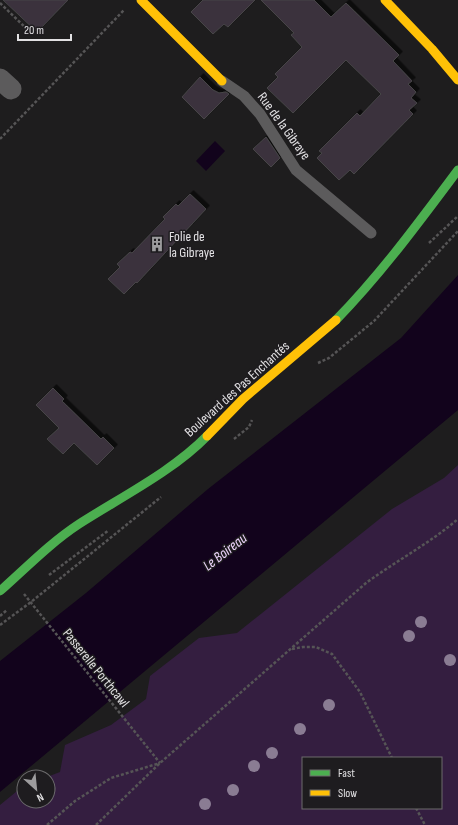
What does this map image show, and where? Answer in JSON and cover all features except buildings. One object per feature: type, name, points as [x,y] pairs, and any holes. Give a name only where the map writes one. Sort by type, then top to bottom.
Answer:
[{"type":"main road","name":"Rue de la Gibraye","points":[[141,0],[222,81]]},
{"type":"main road","points":[[385,0],[417,32],[446,64],[458,80]]},
{"type":"main road","name":"Boulevard des Pas Enchantés","points":[[0,591],[53,543],[78,525],[177,462],[201,442],[243,399],[329,327],[357,298],[395,253],[458,170]]},
{"type":"lane","name":"Rue de la Gibraye","points":[[222,81],[244,96],[260,114],[296,170],[371,233]]},
{"type":"path","points":[[0,3],[32,34]]},
{"type":"path","points":[[0,139],[128,7]]},
{"type":"path","points":[[317,364],[329,358],[374,321],[458,231]]},
{"type":"path","points":[[0,625],[31,602],[156,501]]},
{"type":"path","points":[[96,825],[160,762],[366,583],[391,564],[431,540],[458,519]]},
{"type":"path","name":"Passerelle Porthcawl","points":[[24,594],[160,762]]},
{"type":"path","points":[[291,649],[316,647],[332,654],[360,692],[392,757]]},
{"type":"path","points":[[47,825],[75,801],[111,778],[160,762]]},
{"type":"path","points":[[417,809],[425,825]]},
{"type":"shaded area","points":[[458,465],[458,825],[0,825],[0,805],[16,792],[16,809],[56,809],[56,774],[60,772],[65,745],[111,725],[146,699],[150,676],[199,638],[237,633],[392,509],[444,478]]},
{"type":"water","points":[[215,141],[225,151],[206,171],[196,161]]},
{"type":"water","name":"Le Boireau","points":[[458,275],[458,410],[28,769],[16,769],[16,779],[0,792],[0,661],[86,593],[208,489],[401,338]]},
{"type":"traffic: fast","points":[[336,320],[384,266],[458,170]]},
{"type":"traffic: fast","points":[[0,591],[48,547],[68,531],[163,472],[179,461],[207,436]]},
{"type":"traffic: slow","points":[[141,0],[222,81]]},
{"type":"traffic: slow","points":[[385,0],[432,49],[458,80]]},
{"type":"traffic: slow","points":[[207,436],[243,399],[336,320]]},
{"type":"place","name":"Folie de la Gibraye","points":[[157,244]]}]
